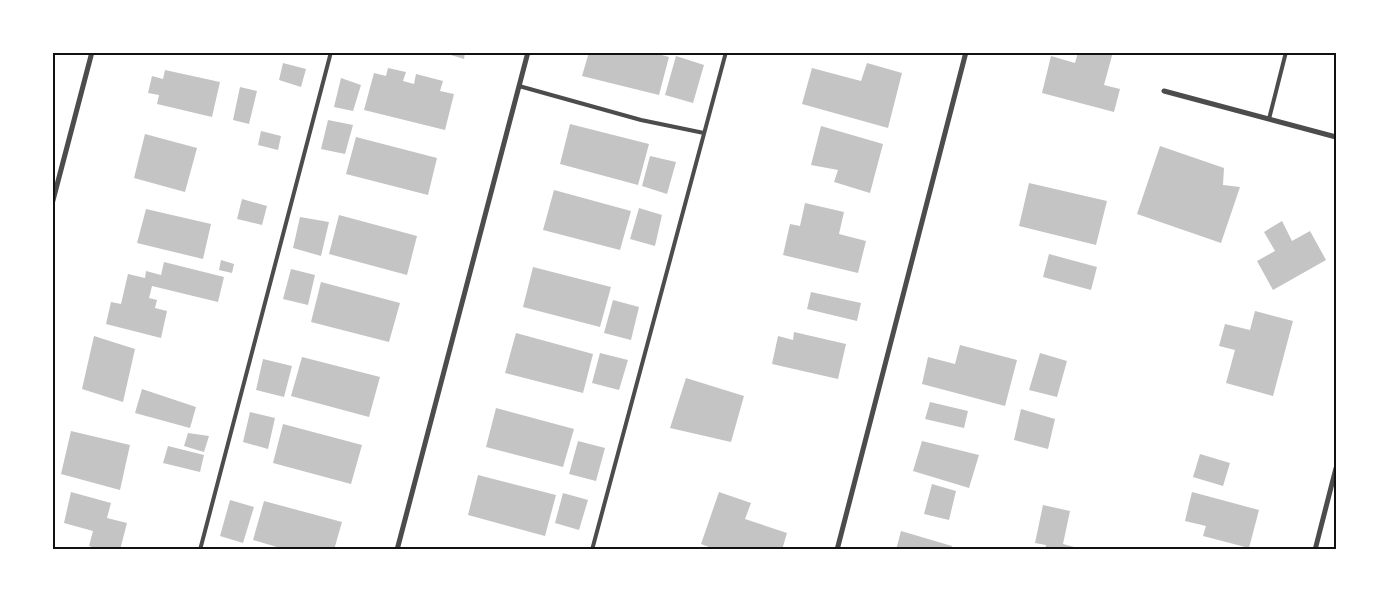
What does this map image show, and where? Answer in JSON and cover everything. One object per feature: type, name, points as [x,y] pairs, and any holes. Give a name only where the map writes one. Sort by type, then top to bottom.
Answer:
[{"type":"street","points":[[52,204],[92,52]]},
{"type":"street","points":[[397,550],[528,52]]},
{"type":"street","points":[[837,550],[966,52]]},
{"type":"street","points":[[1164,91],[1336,137]]},
{"type":"street","points":[[1315,550],[1336,468]]},
{"type":"lane","points":[[200,550],[330,52]]},
{"type":"lane","points":[[592,550],[726,52]]},
{"type":"lane","points":[[1269,119],[1286,52]]},
{"type":"lane","points":[[519,86],[641,120],[704,132]]},
{"type":"building","points":[[441,52],[465,52],[464,59]]},
{"type":"building","points":[[589,52],[651,52],[669,57],[659,95],[582,76]]},
{"type":"building","points":[[1078,52],[1092,54],[1093,52],[1113,52],[1104,85],[1120,89],[1114,112],[1042,93],[1051,56],[1075,63]]},
{"type":"building","points":[[676,56],[704,65],[693,103],[665,95]]},
{"type":"building","points":[[283,63],[306,69],[301,87],[279,80]]},
{"type":"building","points":[[867,63],[902,73],[888,128],[802,104],[812,68],[861,81]]},
{"type":"building","points":[[388,68],[406,72],[403,81],[414,84],[416,74],[443,81],[440,91],[454,94],[445,130],[364,110],[374,73],[386,76]]},
{"type":"building","points":[[165,70],[220,82],[212,117],[157,104],[159,95],[148,93],[152,76],[163,79]]},
{"type":"building","points":[[341,78],[361,85],[353,111],[334,107]]},
{"type":"building","points":[[240,87],[257,91],[249,124],[233,120]]},
{"type":"building","points":[[328,120],[353,125],[345,154],[321,149]]},
{"type":"building","points":[[570,124],[649,144],[638,185],[560,164]]},
{"type":"building","points":[[821,126],[883,144],[870,193],[834,182],[838,170],[811,165]]},
{"type":"building","points":[[261,131],[281,136],[278,150],[258,145]]},
{"type":"building","points":[[145,134],[197,148],[185,192],[134,178]]},
{"type":"building","points":[[356,137],[437,158],[428,195],[346,174]]},
{"type":"building","points":[[1160,146],[1224,168],[1223,185],[1240,187],[1221,243],[1137,214]]},
{"type":"building","points":[[650,156],[676,162],[667,194],[642,186]]},
{"type":"building","points":[[1029,183],[1107,201],[1096,245],[1019,226]]},
{"type":"building","points":[[554,190],[631,211],[620,250],[543,230]]},
{"type":"building","points":[[242,199],[267,206],[262,225],[237,219]]},
{"type":"building","points":[[805,203],[844,212],[839,234],[866,241],[858,273],[783,255],[790,224],[800,226]]},
{"type":"building","points":[[639,208],[662,215],[655,246],[630,239]]},
{"type":"building","points":[[146,209],[211,224],[203,259],[137,243]]},
{"type":"building","points":[[339,215],[417,236],[407,275],[329,254]]},
{"type":"building","points":[[300,217],[329,222],[321,256],[293,248]]},
{"type":"building","points":[[1282,221],[1292,241],[1310,231],[1326,260],[1273,290],[1257,261],[1275,251],[1264,232]]},
{"type":"building","points":[[1049,254],[1097,267],[1091,290],[1043,277]]},
{"type":"building","points":[[221,260],[234,264],[232,273],[219,270]]},
{"type":"building","points":[[164,262],[224,277],[218,302],[152,286],[149,298],[157,300],[155,308],[167,311],[161,338],[106,324],[111,302],[121,304],[128,274],[145,278],[146,271],[161,275]]},
{"type":"building","points":[[533,267],[611,287],[600,327],[523,307]]},
{"type":"building","points":[[291,269],[315,275],[308,305],[283,299]]},
{"type":"building","points":[[321,282],[400,303],[389,342],[311,322]]},
{"type":"building","points":[[811,292],[861,303],[857,321],[807,309]]},
{"type":"building","points":[[613,300],[639,307],[631,340],[604,333]]},
{"type":"building","points":[[1255,311],[1293,321],[1273,396],[1226,383],[1235,350],[1219,346],[1225,324],[1250,330]]},
{"type":"building","points":[[794,332],[846,344],[838,379],[772,364],[778,336],[793,340]]},
{"type":"building","points":[[516,333],[593,354],[583,393],[505,373]]},
{"type":"building","points":[[94,336],[135,349],[123,402],[82,389]]},
{"type":"building","points":[[960,345],[1017,360],[1005,406],[922,384],[928,357],[955,364]]},
{"type":"building","points":[[600,353],[628,360],[619,390],[592,383]]},
{"type":"building","points":[[1040,353],[1067,361],[1057,397],[1029,390]]},
{"type":"building","points":[[302,357],[380,377],[369,417],[291,396]]},
{"type":"building","points":[[263,359],[292,366],[284,397],[256,390]]},
{"type":"building","points":[[686,378],[744,396],[731,442],[670,428]]},
{"type":"building","points":[[142,389],[196,407],[190,428],[135,413]]},
{"type":"building","points":[[930,402],[968,411],[964,428],[925,419]]},
{"type":"building","points":[[496,408],[574,429],[563,467],[486,447]]},
{"type":"building","points":[[1021,409],[1055,419],[1048,449],[1014,440]]},
{"type":"building","points":[[250,412],[275,418],[268,449],[243,442]]},
{"type":"building","points":[[283,424],[362,445],[351,484],[273,463]]},
{"type":"building","points":[[71,431],[130,445],[120,490],[61,474]]},
{"type":"building","points":[[188,433],[209,436],[204,452],[184,446]]},
{"type":"building","points":[[578,441],[605,448],[596,481],[569,474]]},
{"type":"building","points":[[922,441],[979,455],[969,488],[913,471]]},
{"type":"building","points":[[168,446],[204,455],[200,472],[163,463]]},
{"type":"building","points":[[1200,454],[1230,463],[1223,486],[1193,477]]},
{"type":"building","points":[[478,475],[556,495],[545,536],[468,515]]},
{"type":"building","points":[[932,484],[956,491],[949,520],[924,514]]},
{"type":"building","points":[[71,492],[111,503],[107,518],[127,523],[120,550],[101,550],[89,546],[93,531],[64,523]]},
{"type":"building","points":[[719,492],[751,503],[745,519],[787,533],[782,550],[717,550],[701,544]]},
{"type":"building","points":[[1192,492],[1259,510],[1249,548],[1203,536],[1206,526],[1185,521]]},
{"type":"building","points":[[563,493],[588,500],[579,530],[555,523]]},
{"type":"building","points":[[230,500],[254,507],[243,543],[220,536]]},
{"type":"building","points":[[264,501],[342,522],[334,550],[287,550],[253,540]]},
{"type":"building","points":[[1043,505],[1070,511],[1063,544],[1085,550],[1045,550],[1046,545],[1035,543]]},
{"type":"building","points":[[901,531],[952,546],[951,550],[896,550]]}]
